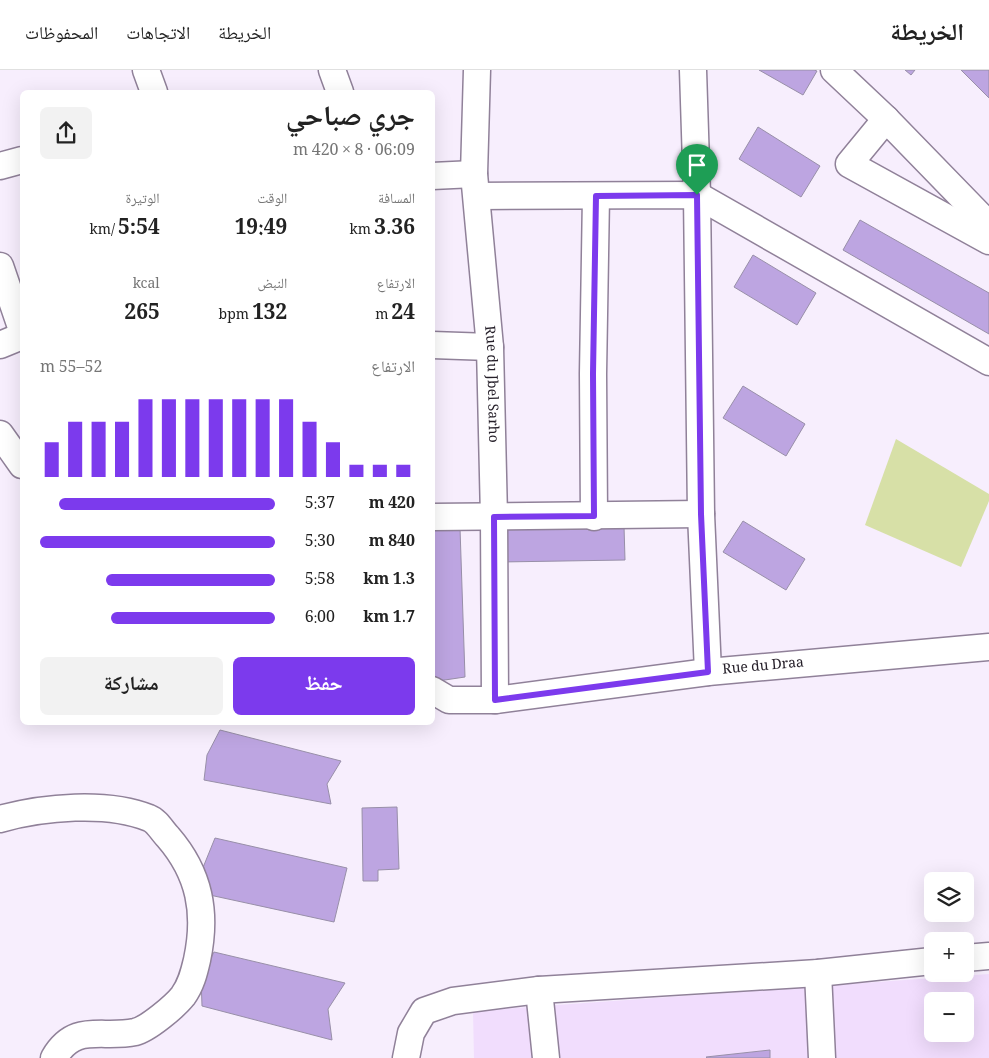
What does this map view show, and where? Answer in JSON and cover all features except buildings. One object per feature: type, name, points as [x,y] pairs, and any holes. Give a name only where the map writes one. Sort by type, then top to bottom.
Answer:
[{"type":"street","points":[[146,70],[153,90]]},
{"type":"street","points":[[332,70],[339,90]]},
{"type":"street","name":"Rue du Jbel Sarho","points":[[477,70],[476,185],[490,347],[494,517],[495,700]]},
{"type":"street","points":[[692,70],[697,195],[701,514],[708,672]]},
{"type":"street","points":[[834,70],[886,119],[989,225]]},
{"type":"street","points":[[886,119],[849,164],[989,241]]},
{"type":"street","points":[[0,166],[20,161]]},
{"type":"street","points":[[435,177],[476,185],[596,196],[697,195],[989,362]]},
{"type":"street","points":[[594,516],[593,374],[596,196]]},
{"type":"street","points":[[0,266],[20,324]]},
{"type":"street","points":[[0,345],[20,337]]},
{"type":"street","points":[[435,344],[490,347]]},
{"type":"street","points":[[0,434],[20,462]]},
{"type":"street","points":[[435,517],[701,514]]},
{"type":"street","name":"Rue du Draa","points":[[441,695],[495,700],[708,672],[989,647]]},
{"type":"street","points":[[0,819],[83,806],[133,812],[152,820],[182,853],[198,893],[202,934],[193,976],[183,996],[161,1016],[136,1032],[79,1035],[62,1045],[54,1058]]},
{"type":"street","points":[[974,957],[989,956]]},
{"type":"street","points":[[406,1058],[412,1033],[424,1011],[453,1001],[539,990],[818,973],[924,962]]},
{"type":"street","points":[[818,973],[822,1058]]},
{"type":"street","points":[[539,990],[546,1058]]},
{"type":"shaded area","points":[[989,974],[989,1058],[474,1058],[473,1011],[924,979],[924,982],[974,982],[974,975]]},
{"type":"green space","points":[[896,439],[989,494],[989,501],[961,567],[865,525]]},
{"type":"route","points":[[697,195],[701,514],[708,672],[495,700],[494,517],[594,516],[593,374],[596,196],[697,195]]}]
